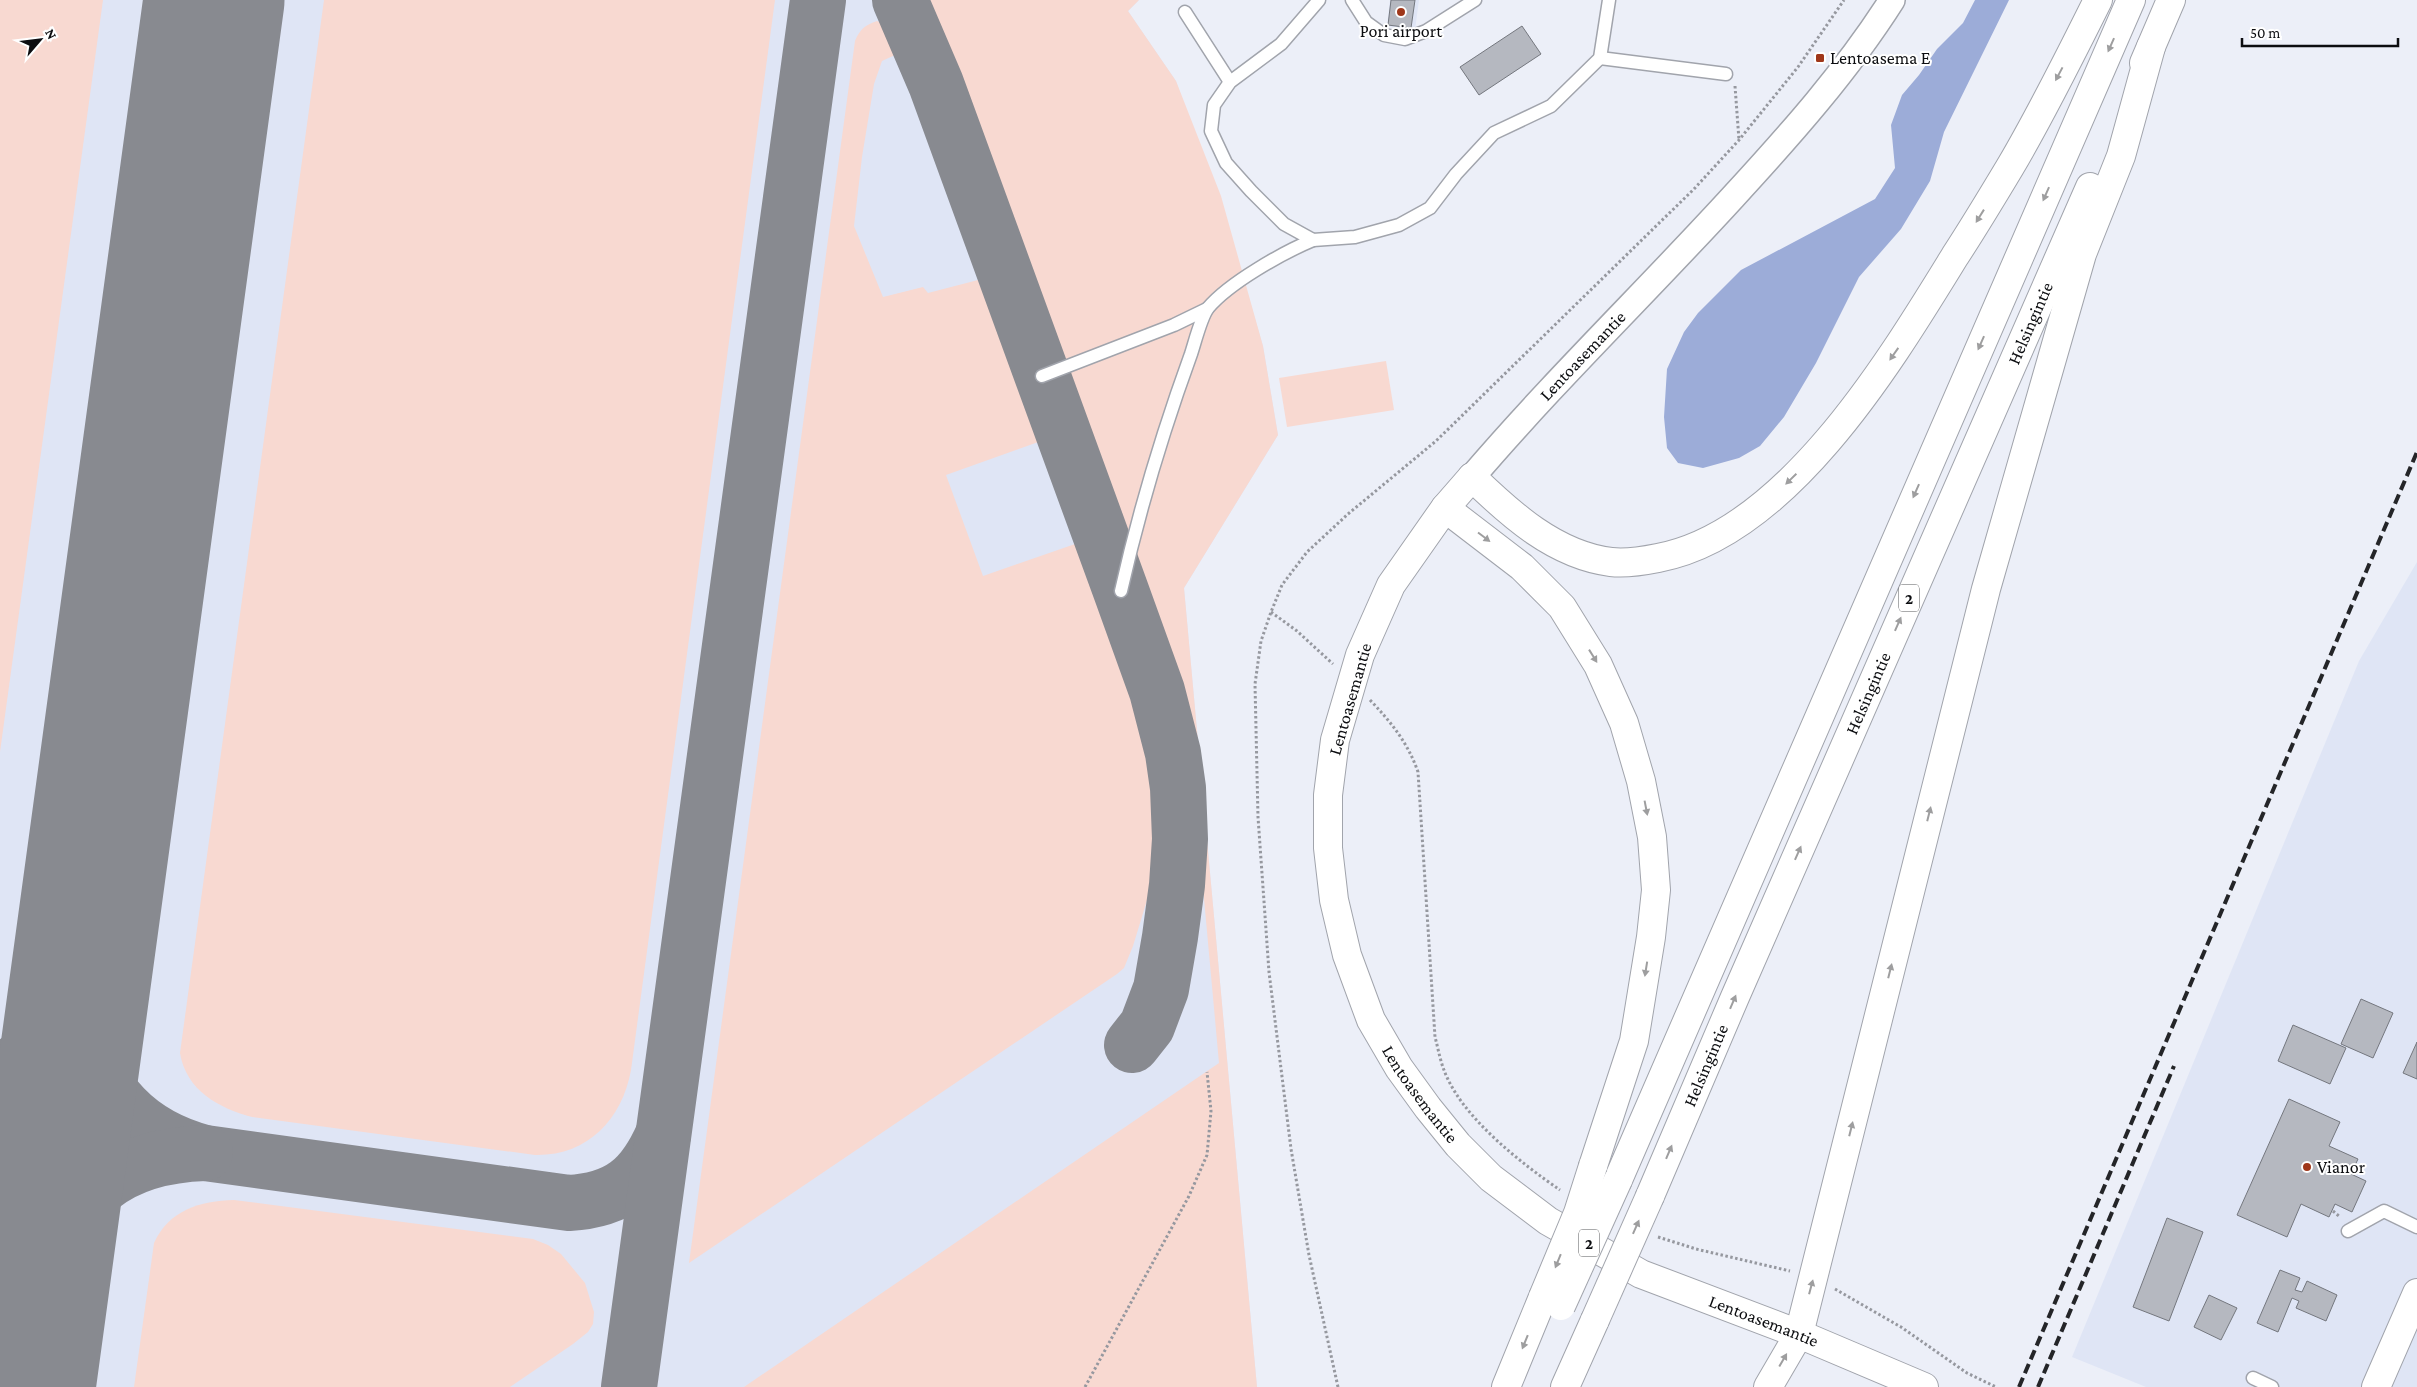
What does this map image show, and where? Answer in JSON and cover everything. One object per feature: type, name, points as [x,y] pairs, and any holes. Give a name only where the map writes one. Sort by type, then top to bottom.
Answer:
[{"type":"main road","points":[[1472,477],[1508,511],[1546,538],[1584,555],[1611,562],[1640,562],[1665,557],[1706,544],[1734,526],[1768,500],[1808,462],[1858,405],[1908,332],[2011,166],[2098,0]]},
{"type":"main road","name":"Helsingintie","points":[[1525,1387],[1552,1302],[1618,1180],[2131,0]]},
{"type":"main road","name":"Helsingintie","points":[[1565,1387],[2171,0]]},
{"type":"main road","points":[[1768,1387],[1799,1334],[1992,570],[2082,254],[2121,156],[2151,47]]},
{"type":"main road","name":"Lentoasemantie","points":[[1472,477],[1445,508],[1391,585],[1360,655],[1335,740],[1328,795],[1328,848],[1334,900],[1347,955],[1372,1020],[1399,1068],[1458,1145],[1491,1178],[1548,1221],[1641,1274],[1799,1334],[1924,1387]]},
{"type":"main road","points":[[1445,508],[1522,567],[1562,607],[1602,673],[1624,723],[1641,781],[1652,838],[1656,890],[1651,936],[1634,1041],[1578,1213],[1552,1302],[1506,1387]]},
{"type":"main road","points":[[2376,1387],[2417,1293]]},
{"type":"street","name":"Lentoasemantie","points":[[1472,477],[1507,436],[1766,161],[1851,61],[1892,0]]},
{"type":"lane","points":[[1312,240],[1284,224],[1226,163],[1212,132],[1214,105],[1230,82],[1281,44],[1319,0]]},
{"type":"lane","points":[[1352,0],[1366,22],[1384,36],[1405,39],[1426,31],[1475,0]]},
{"type":"lane","points":[[1042,376],[1174,325],[1207,309],[1232,288],[1282,254],[1312,240],[1355,237],[1399,226],[1430,208],[1456,174],[1494,133],[1551,106],[1600,58],[1609,0]]},
{"type":"lane","points":[[1185,12],[1230,82]]},
{"type":"lane","points":[[1600,58],[1726,74]]},
{"type":"lane","points":[[1121,591],[1135,531],[1166,427],[1207,309]]},
{"type":"lane","points":[[2348,1231],[2384,1211],[2417,1226]]},
{"type":"lane","points":[[2253,1378],[2272,1387]]},
{"type":"path","points":[[1338,1387],[1309,1255],[1291,1149],[1269,972],[1258,817],[1255,684],[1261,641],[1270,612],[1282,585],[1307,552],[1348,514],[1436,441],[1694,189],[1739,140],[1798,67],[1844,0]]},
{"type":"path","points":[[1726,74],[1735,84],[1739,140]]},
{"type":"path","points":[[1270,612],[1297,632],[1338,669]]},
{"type":"path","points":[[1085,1387],[1189,1196],[1206,1155],[1211,1111],[1207,1072]]},
{"type":"path","points":[[1985,1383],[1996,1387]]},
{"type":"shaded area","points":[[0,0],[1139,0],[1128,11],[1176,81],[1246,288],[1263,346],[1278,435],[1184,588],[1257,1387],[0,1387]]},
{"type":"shaded area","points":[[0,0],[103,0],[0,752]]},
{"type":"shaded area","points":[[324,0],[775,0],[631,1070],[620,1105],[599,1132],[586,1142],[554,1154],[535,1155],[252,1117],[216,1103],[196,1087],[183,1066],[180,1053]]},
{"type":"shaded area","points":[[919,0],[1139,0],[1128,11],[1176,81],[1221,196],[1263,346],[1278,435],[1184,588],[1257,1387],[744,1387],[1219,1063],[1189,734],[1177,682],[1155,616],[1014,234],[1004,195],[984,138],[960,82],[928,22]]},
{"type":"shaded area","name":"Pori airport","points":[[1390,0],[1419,0],[1415,30],[1387,26]]},
{"type":"shaded area","points":[[877,21],[894,29],[904,55],[895,55],[882,61],[874,84],[862,157],[854,226],[883,297],[923,287],[928,293],[978,280],[1041,441],[946,475],[983,576],[1078,543],[1134,695],[1148,749],[1157,844],[1151,887],[1133,946],[1124,968],[1117,974],[689,1263],[855,41],[863,28]]},
{"type":"shaded area","points":[[1386,361],[1394,410],[1287,427],[1279,378]]},
{"type":"shaded area","points":[[2417,562],[2417,1387],[2146,1387],[2072,1357],[2359,661]]},
{"type":"shaded area","points":[[234,1200],[533,1239],[548,1245],[561,1254],[585,1283],[594,1312],[593,1324],[588,1332],[573,1344],[510,1387],[134,1387],[154,1243],[168,1222],[177,1215],[209,1202]]},
{"type":"water","points":[[1975,0],[2009,0],[1944,132],[1930,181],[1901,229],[1859,277],[1816,363],[1784,417],[1760,446],[1739,458],[1703,468],[1678,463],[1667,448],[1664,417],[1667,369],[1684,332],[1698,313],[1741,270],[1875,199],[1895,168],[1891,125],[1902,95],[1937,49],[1963,23]]},
{"type":"building","name":"Pori airport","points":[[1391,0],[1415,0],[1411,28],[1388,25]]},
{"type":"building","points":[[1522,26],[1541,54],[1479,95],[1460,67]]},
{"type":"building","points":[[2361,999],[2393,1013],[2373,1058],[2341,1044]]},
{"type":"building","points":[[2293,1025],[2346,1048],[2330,1084],[2278,1061]]},
{"type":"building","points":[[2417,1042],[2417,1079],[2403,1073]]},
{"type":"building","name":"Vianor","points":[[2289,1099],[2340,1122],[2329,1146],[2358,1159],[2351,1174],[2366,1181],[2352,1212],[2335,1204],[2329,1217],[2301,1204],[2287,1237],[2237,1215]]},
{"type":"building","points":[[2167,1218],[2203,1232],[2169,1321],[2133,1307]]},
{"type":"building","points":[[2280,1270],[2300,1278],[2295,1290],[2302,1292],[2307,1281],[2337,1295],[2326,1321],[2296,1308],[2299,1301],[2292,1298],[2278,1332],[2257,1323]]},
{"type":"building","points":[[2209,1295],[2237,1308],[2221,1340],[2194,1327]]},
{"type":"taxiway","points":[[629,1387],[818,0]]},
{"type":"taxiway","points":[[900,0],[936,84],[1121,591],[1157,691],[1173,753],[1178,788],[1180,839],[1177,885],[1170,937],[1161,989],[1147,1026],[1132,1045]]},
{"type":"taxiway","points":[[82,962],[81,1001],[83,1024],[89,1048],[109,1090],[124,1108],[141,1123],[181,1145],[205,1153],[569,1203],[602,1197],[627,1185],[638,1176],[647,1164],[663,1135]]},
{"type":"taxiway","points":[[0,1073],[30,1052],[51,1029],[68,1002],[81,968]]},
{"type":"taxiway","points":[[0,1149],[25,1194],[34,1226],[40,1277]]},
{"type":"taxiway","points":[[40,1277],[67,1224],[83,1203],[101,1186],[122,1172],[145,1162],[173,1156],[205,1153]]},
{"type":"runway","points":[[25,1387],[214,0]]},
{"type":"railway","points":[[2019,1387],[2417,452]]},
{"type":"railway","points":[[2038,1387],[2174,1066]]},
{"type":"place","name":"Pori airport","points":[[1401,12]]},
{"type":"place","name":"Lentoasema E","points":[[1820,58]]},
{"type":"place","name":"Vianor","points":[[2307,1167]]}]
